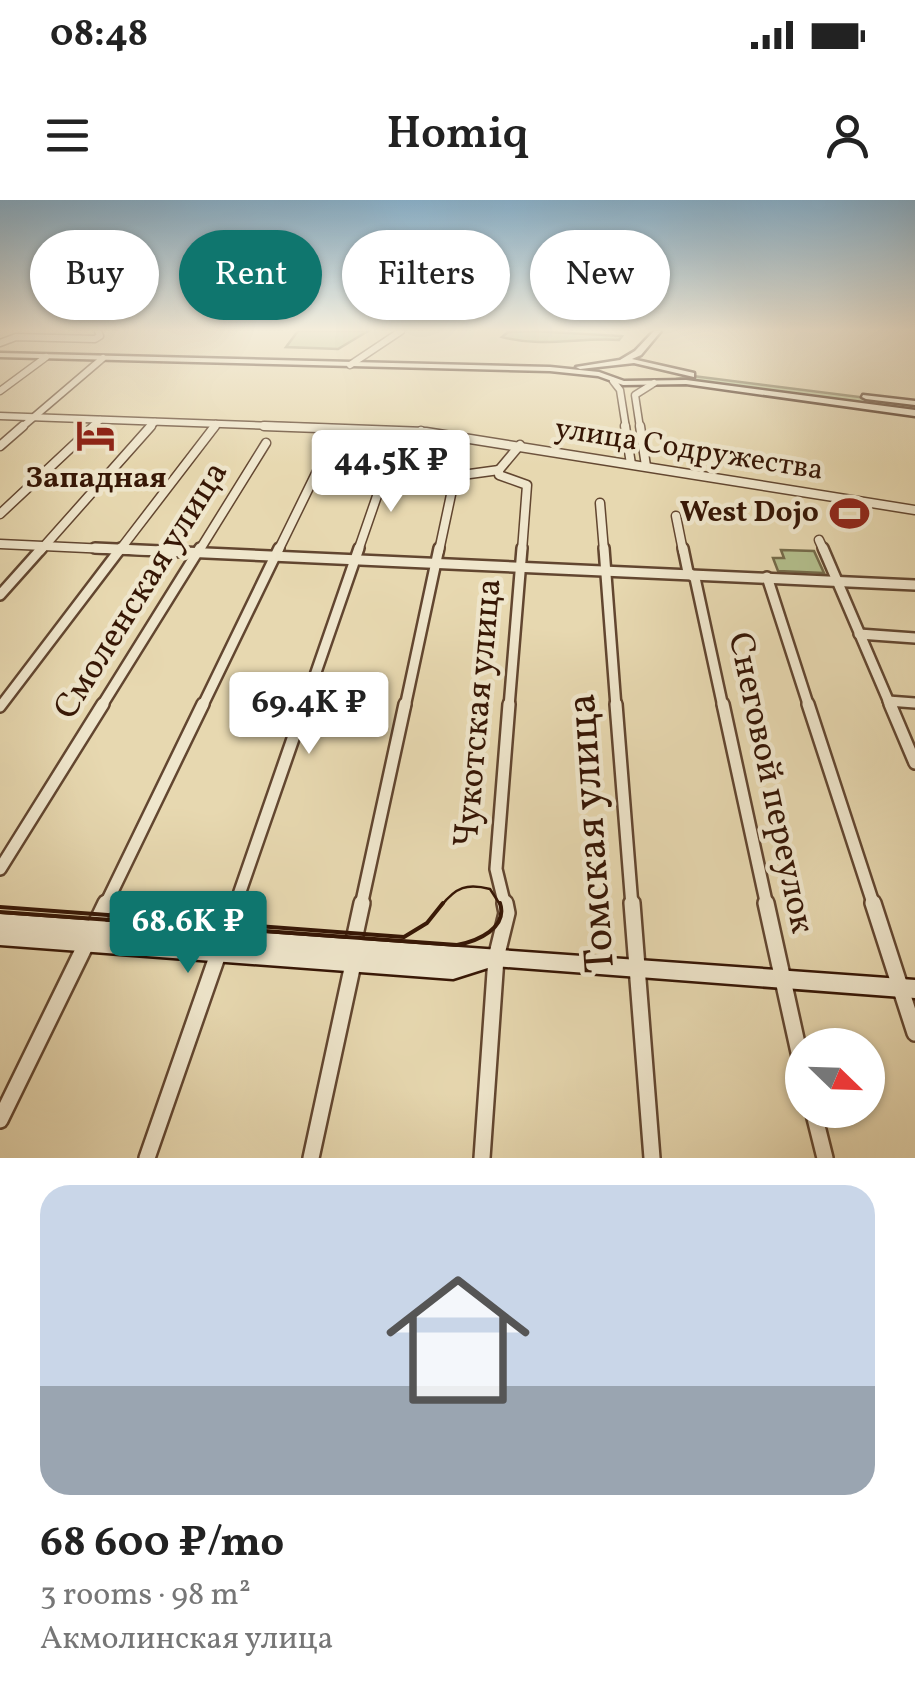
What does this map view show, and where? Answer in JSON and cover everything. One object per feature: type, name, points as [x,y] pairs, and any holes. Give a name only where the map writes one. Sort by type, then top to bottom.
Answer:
[{"type":"main road","points":[[602,376],[614,382],[658,382],[915,413]]},
{"type":"main road","points":[[658,382],[669,376]]},
{"type":"main road","points":[[710,376],[915,403]]},
{"type":"main road","points":[[0,922],[90,937]]},
{"type":"main road","points":[[0,937],[90,937],[352,957],[453,971],[496,958],[908,989]]},
{"type":"street","points":[[0,446],[85,376]]},
{"type":"street","points":[[614,382],[620,390],[631,464]]},
{"type":"street","points":[[646,466],[635,395],[658,382]]},
{"type":"street","name":"улица Содружества","points":[[0,416],[421,431],[915,510]]},
{"type":"street","points":[[0,514],[98,420]]},
{"type":"street","points":[[0,595],[155,422]]},
{"type":"street","points":[[0,707],[216,424]]},
{"type":"street","points":[[147,1158],[392,457],[421,431]]},
{"type":"street","name":"Смоленская улица","points":[[0,869],[266,443]]},
{"type":"street","points":[[311,1158],[455,476],[499,470],[520,445]]},
{"type":"street","points":[[0,1120],[324,457]]},
{"type":"street","name":"Чукотская улица","points":[[482,1158],[496,958],[507,914],[496,869],[527,485],[500,475],[499,470]]},
{"type":"street","name":"Томская улица","points":[[600,503],[652,1158]]},
{"type":"street","name":"Снеговой переулок","points":[[676,516],[688,572],[694,578],[793,1028]]},
{"type":"street","points":[[819,540],[915,763]]},
{"type":"street","points":[[0,544],[915,584]]},
{"type":"street","points":[[767,577],[908,989],[915,1033]]},
{"type":"street","points":[[859,634],[915,638]]},
{"type":"street","points":[[888,701],[915,703]]},
{"type":"street","points":[[818,1128],[825,1158]]},
{"type":"green space","points":[[693,376],[915,404],[915,412],[676,379]]},
{"type":"green space","points":[[781,550],[814,551],[824,573],[778,571],[773,558],[784,558]]},
{"type":"tram line","points":[[441,906],[462,888],[475,886],[490,889],[500,905]]},
{"type":"tram line","points":[[0,907],[404,937],[427,923],[443,903]]},
{"type":"tram line","points":[[0,912],[457,945],[489,932],[500,920],[500,905]]},
{"type":"place","name":"Западная","points":[[96,435]]},
{"type":"place","name":"West Dojo","points":[[849,513]]}]
